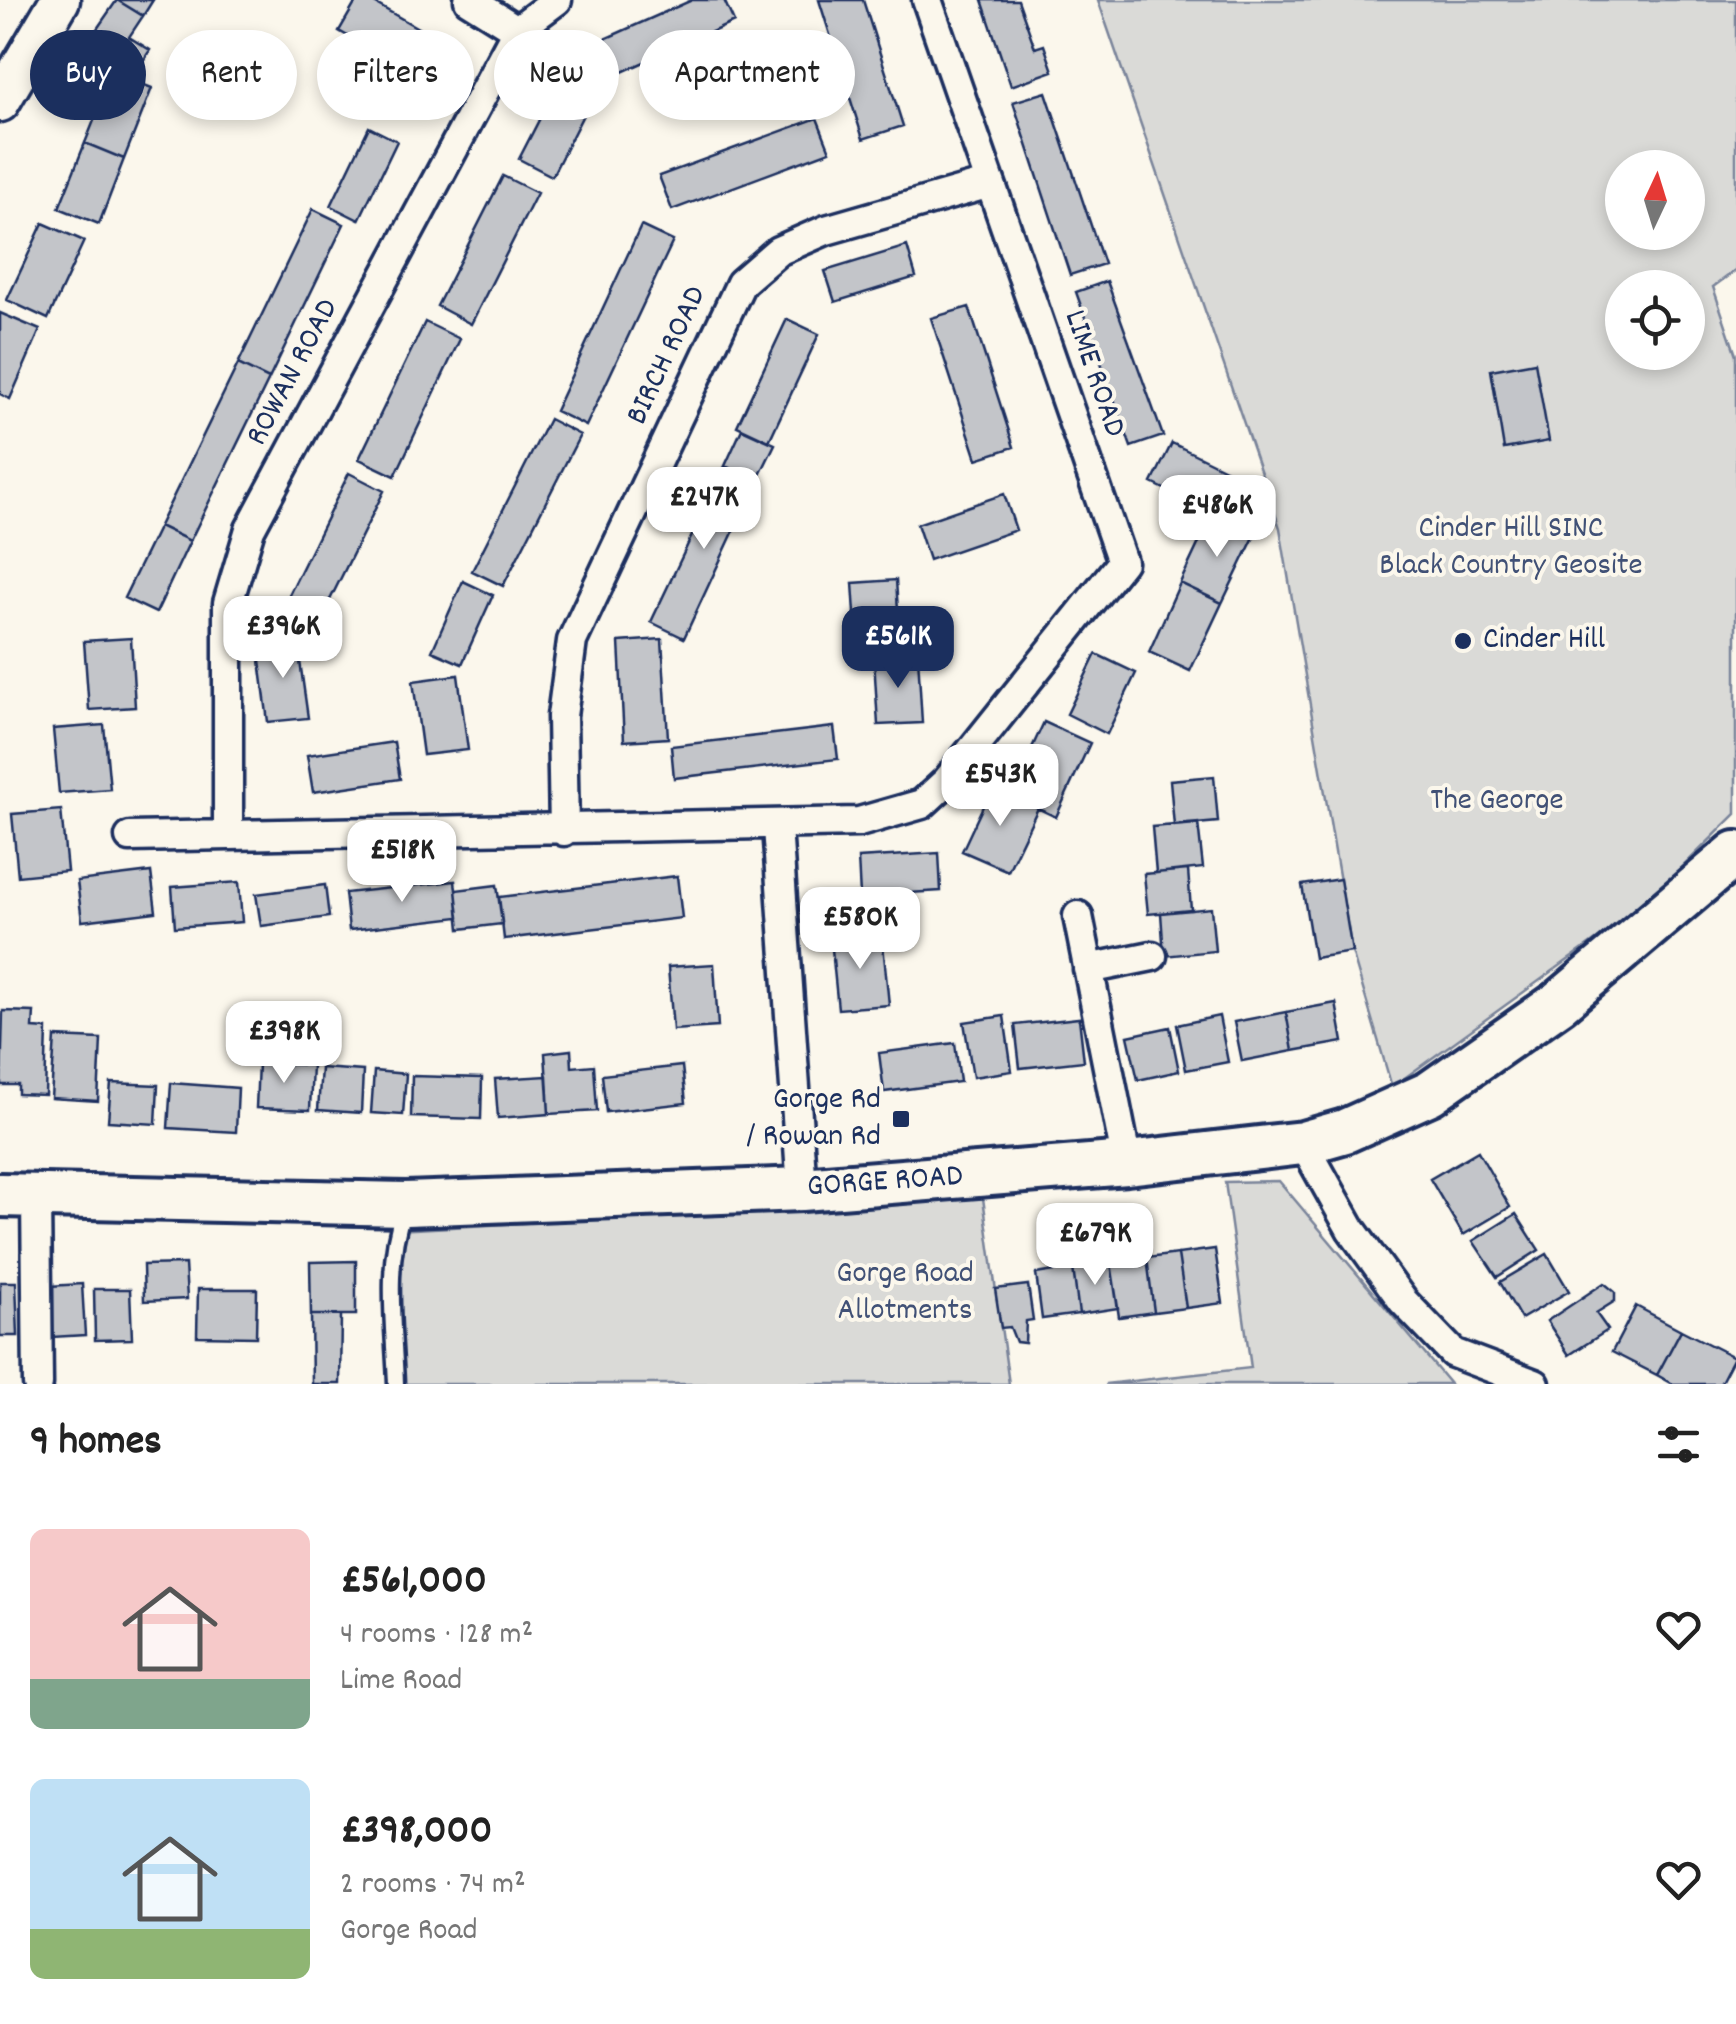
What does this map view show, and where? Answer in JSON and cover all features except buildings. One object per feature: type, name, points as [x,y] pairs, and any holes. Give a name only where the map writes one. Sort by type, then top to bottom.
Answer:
[{"type":"main road","name":"GORGE ROAD","points":[[18,1196],[406,1204],[802,1189],[1128,1164],[1303,1143],[1345,1131],[1430,1093],[1560,1002],[1736,853]]},
{"type":"street","points":[[0,102],[60,0]]},
{"type":"street","points":[[468,0],[518,30],[556,0]]},
{"type":"street","name":"LIME ROAD","points":[[777,827],[859,822],[922,804],[947,781],[1122,562],[927,0]]},
{"type":"street","name":"ROWAN ROAD","points":[[228,833],[228,604],[250,529],[494,75]]},
{"type":"street","name":"BIRCH ROAD","points":[[564,831],[562,716],[572,641],[741,283],[778,250],[826,230],[990,184]]},
{"type":"street","points":[[130,837],[777,827],[802,1189]]},
{"type":"street","points":[[1078,916],[1128,1164]]},
{"type":"street","points":[[1088,969],[1152,956]]},
{"type":"street","points":[[1303,1143],[1351,1229],[1402,1301],[1454,1353],[1536,1384]]},
{"type":"street","points":[[18,1196],[38,1384]]},
{"type":"lane","points":[[396,1384],[393,1279],[396,1230],[406,1204]]},
{"type":"green space","name":"The George","points":[[1098,0],[1736,0],[1736,270],[1713,287],[1736,355],[1736,814],[1643,906],[1392,1087],[1352,952],[1280,528]]},
{"type":"green space","points":[[1279,1181],[1450,1384],[1105,1384],[1251,1368],[1225,1182]]},
{"type":"green space","name":"Gorge Road Allotments","points":[[983,1198],[1009,1384],[396,1384],[396,1230]]},
{"type":"place","name":"Cinder Hill","points":[[1463,641]]},
{"type":"place","name":"Gorge Rd / Rowan Rd","points":[[901,1119]]},
{"type":"park label","name":"Cinder Hill SINC Black Country Geosite","points":[[1511,548]]}]
